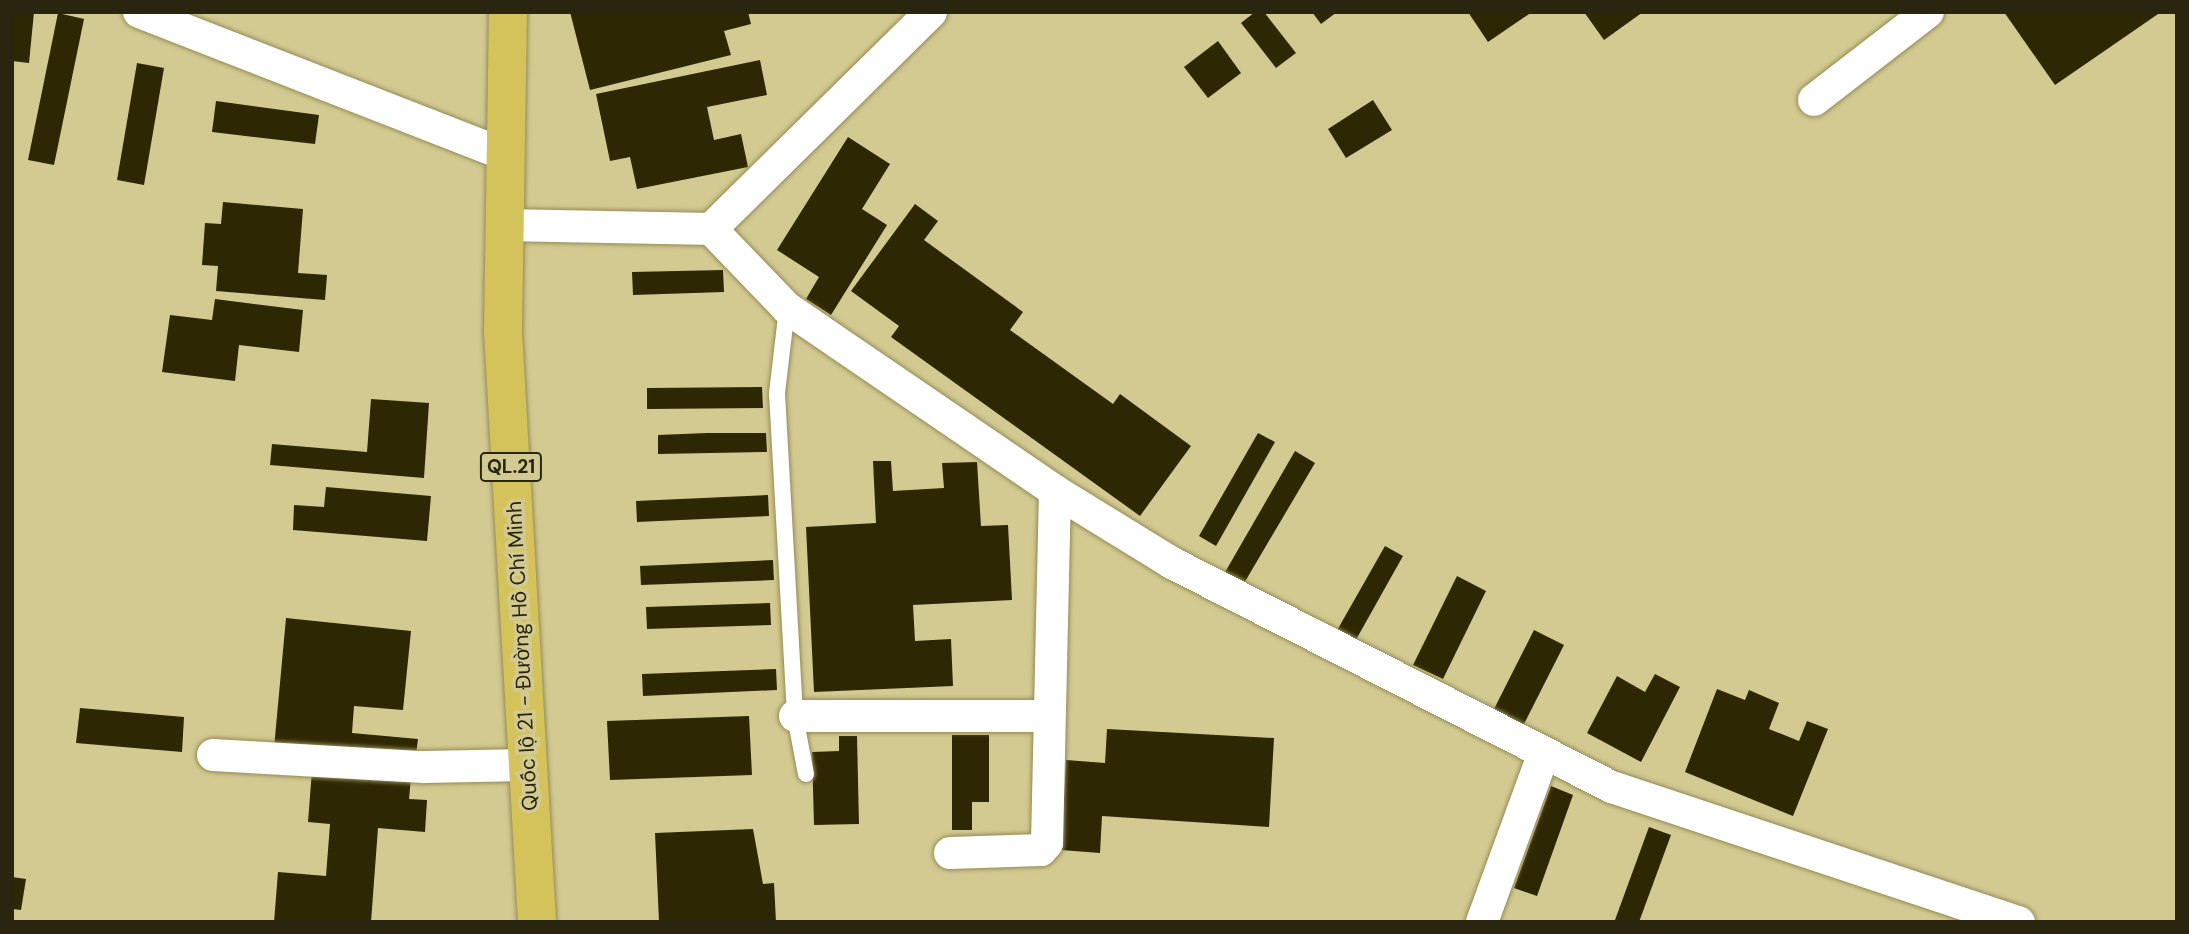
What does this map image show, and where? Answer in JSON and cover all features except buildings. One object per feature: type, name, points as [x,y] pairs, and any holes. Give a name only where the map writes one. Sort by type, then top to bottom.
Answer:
[{"type":"highway","name":"Quốc lộ 21 - Đường Hồ Chí Minh","points":[[508,12],[503,332],[537,922]]},
{"type":"street","points":[[139,12],[506,155]]},
{"type":"street","points":[[711,229],[931,12]]},
{"type":"street","points":[[1814,100],[1928,12]]},
{"type":"street","points":[[505,225],[711,229],[787,308],[1055,491],[1172,563],[1612,788],[2019,922]]},
{"type":"street","points":[[950,853],[1041,850],[1047,843],[1055,491]]},
{"type":"street","points":[[794,716],[1049,716]]},
{"type":"street","points":[[1482,922],[1544,753]]},
{"type":"street","points":[[213,755],[424,767],[528,765]]},
{"type":"lane","points":[[787,308],[777,393],[794,716],[806,774]]}]
